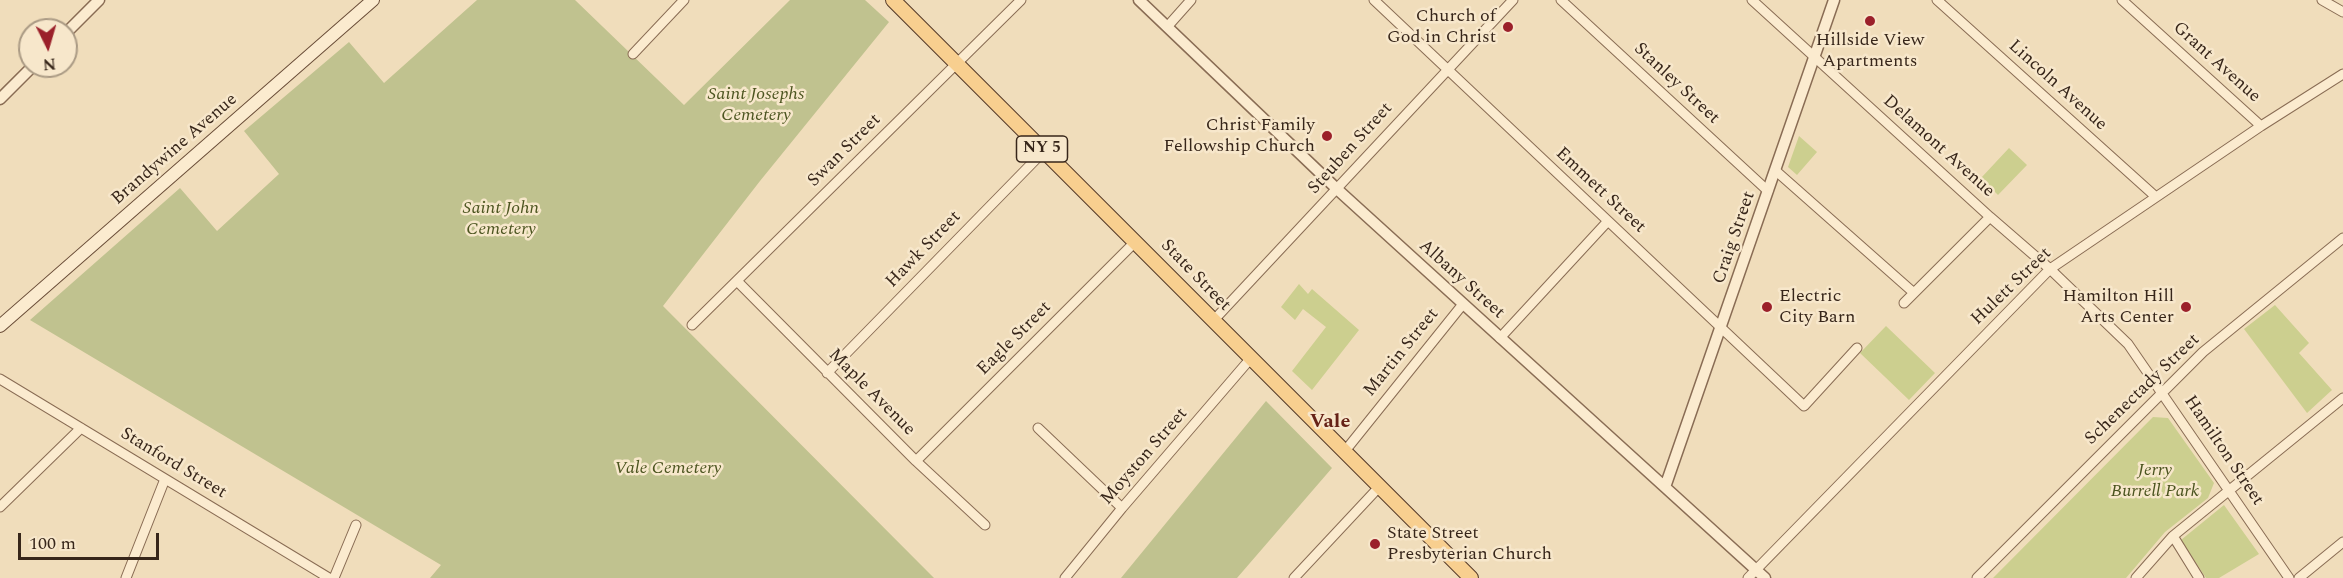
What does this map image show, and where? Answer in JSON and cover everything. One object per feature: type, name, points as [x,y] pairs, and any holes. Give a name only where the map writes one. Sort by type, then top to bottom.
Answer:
[{"type":"main road","name":"State Street","points":[[893,0],[1471,578]]},
{"type":"main road","name":"Brandywine Avenue","points":[[0,326],[365,2]]},
{"type":"street","points":[[78,21],[99,0]]},
{"type":"street","points":[[633,54],[684,0]]},
{"type":"street","name":"Swan Street","points":[[692,326],[1021,0]]},
{"type":"street","name":"Albany Street","points":[[1139,0],[1338,190],[1665,487],[1752,574],[1765,578]]},
{"type":"street","points":[[1167,27],[1191,0]]},
{"type":"street","name":"Emmett Street","points":[[1374,0],[1804,406],[1857,348]]},
{"type":"street","name":"Steuben Street","points":[[1214,321],[1513,0]]},
{"type":"street","name":"Stanley Street","points":[[1561,0],[1768,191]]},
{"type":"street","name":"Delamont Avenue","points":[[1752,0],[2050,269]]},
{"type":"street","name":"Craig Street","points":[[1665,487],[1834,0]]},
{"type":"street","name":"Lincoln Avenue","points":[[1936,0],[2156,197]]},
{"type":"street","name":"Grant Avenue","points":[[2122,0],[2261,126]]},
{"type":"street","points":[[2322,0],[2343,12]]},
{"type":"street","name":"Hulett Street","points":[[1752,574],[2050,269],[2261,126],[2343,74]]},
{"type":"street","points":[[0,99],[21,78]]},
{"type":"street","name":"Hawk Street","points":[[827,373],[1044,151]]},
{"type":"street","points":[[1776,171],[1914,293]]},
{"type":"street","points":[[1904,303],[1990,217]]},
{"type":"street","points":[[1500,338],[1608,221]]},
{"type":"street","name":"Eagle Street","points":[[916,461],[1136,241]]},
{"type":"street","name":"Schenectady Street","points":[[1977,578],[2203,352],[2341,243]]},
{"type":"street","name":"Hamilton Street","points":[[2050,269],[2128,344],[2289,578]]},
{"type":"street","name":"Maple Avenue","points":[[737,281],[916,461],[985,525]]},
{"type":"street","name":"Martin Street","points":[[1345,451],[1463,304]]},
{"type":"street","name":"Moyston Street","points":[[1065,578],[1251,358]]},
{"type":"street","name":"Stanford Street","points":[[0,379],[329,578]]},
{"type":"street","points":[[2136,578],[2173,536],[2343,398]]},
{"type":"street","points":[[0,507],[81,428]]},
{"type":"street","points":[[1038,428],[1122,508]]},
{"type":"street","points":[[126,578],[165,479]]},
{"type":"street","points":[[1294,578],[1380,486]]},
{"type":"street","points":[[334,578],[356,525]]},
{"type":"street","points":[[2173,536],[2199,578]]},
{"type":"street","points":[[2299,578],[2343,542]]},
{"type":"green space","points":[[477,0],[575,0],[684,105],[790,0],[865,0],[889,22],[760,181],[663,306],[934,578],[430,578],[441,565],[30,320],[180,188],[217,231],[279,174],[244,131],[349,42],[384,83]]},
{"type":"green space","points":[[1799,136],[1817,152],[1797,175],[1788,167]]},
{"type":"green space","points":[[2009,148],[2027,165],[1998,195],[1981,178]]},
{"type":"green space","points":[[1299,284],[1308,294],[1312,289],[1359,330],[1312,390],[1292,371],[1326,327],[1303,309],[1295,320],[1281,307]]},
{"type":"green space","points":[[2275,305],[2309,343],[2299,353],[2332,390],[2307,413],[2244,329]]},
{"type":"green space","points":[[1886,326],[1935,373],[1909,400],[1860,353]]},
{"type":"green space","points":[[1266,401],[1332,468],[1237,578],[1121,578]]},
{"type":"green space","name":"Jerry Burrell Park","points":[[2153,417],[2168,418],[2214,483],[2208,498],[2165,532],[2126,578],[1993,578]]},
{"type":"green space","name":"Jerry Burrell Park","points":[[2224,505],[2259,554],[2219,578],[2206,578],[2181,540]]},
{"type":"place","name":"Hillside View Apartments","points":[[1870,21]]},
{"type":"place","name":"Church of God in Christ","points":[[1508,27]]},
{"type":"place","name":"Christ Family Fellowship Church","points":[[1327,136]]},
{"type":"place","name":"Electric City Barn","points":[[1767,307]]},
{"type":"place","name":"Hamilton Hill Arts Center","points":[[2186,307]]},
{"type":"place","name":"State Street Presbyterian Church","points":[[1375,544]]},
{"type":"district","name":"Vale","points":[[1330,423]]},
{"type":"park label","name":"Saint Josephs Cemetery","points":[[756,106]]},
{"type":"park label","name":"Saint John Cemetery","points":[[501,219]]},
{"type":"park label","name":"Vale Cemetery","points":[[668,469]]}]
